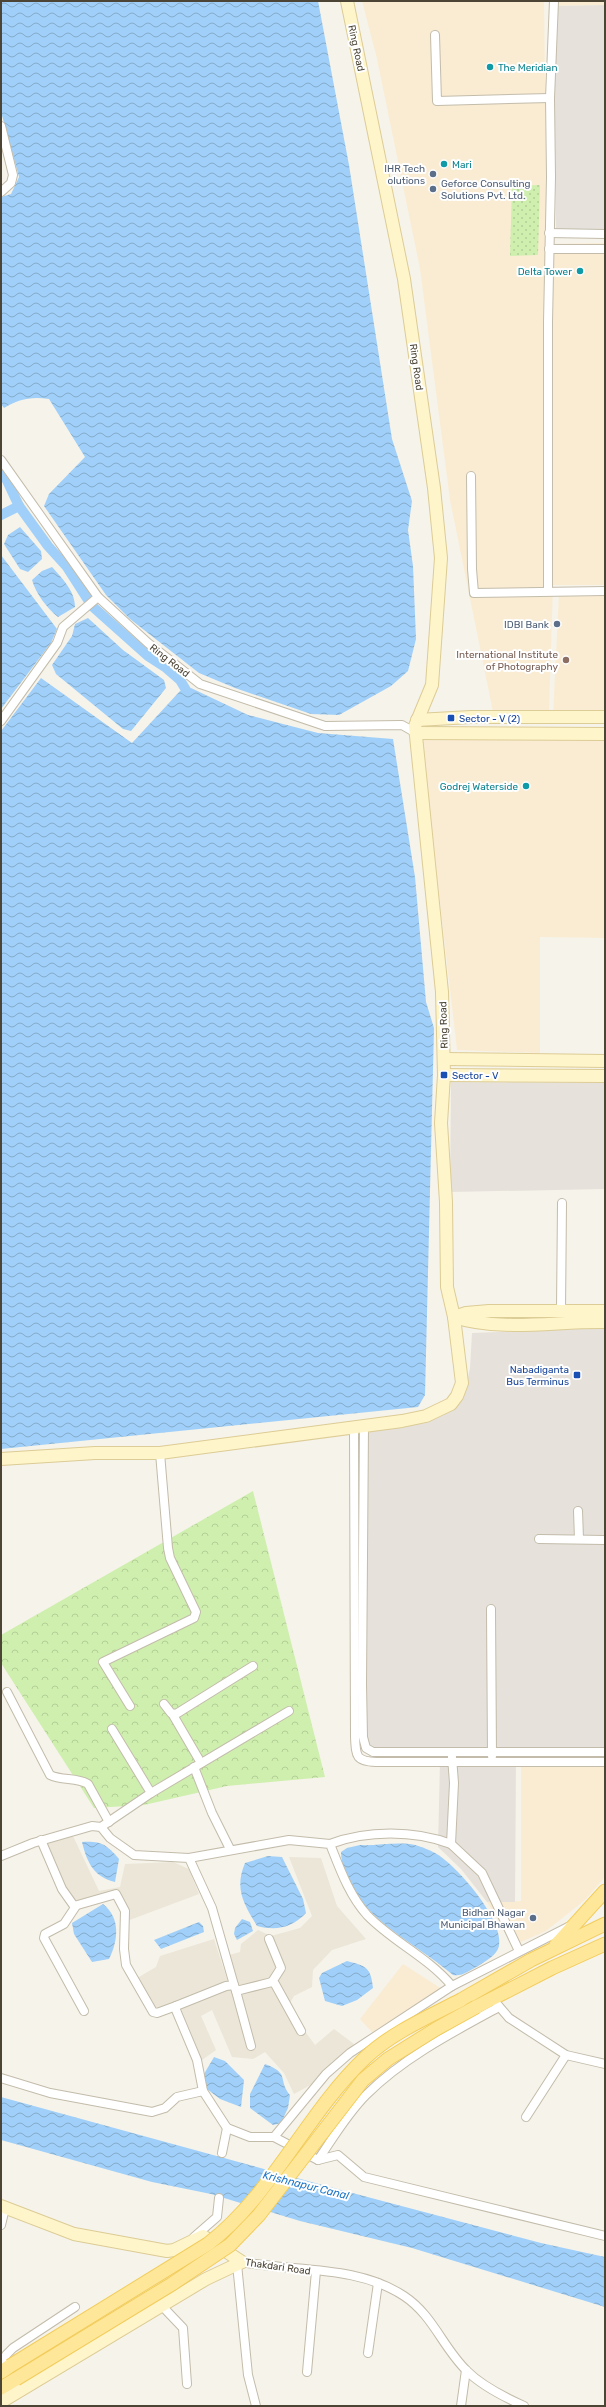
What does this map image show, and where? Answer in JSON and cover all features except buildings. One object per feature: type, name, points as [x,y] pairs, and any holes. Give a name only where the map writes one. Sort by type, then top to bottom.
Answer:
[{"type":"main road","points":[[551,1950],[605,1891]]},
{"type":"main road","points":[[4,2369],[201,2248],[225,2231],[246,2210],[330,2098],[361,2062],[390,2040],[551,1950],[605,1924]]},
{"type":"main road","points":[[1,2388],[184,2277],[230,2245],[260,2215],[363,2080],[388,2059],[476,2007],[496,2003],[605,1944]]},
{"type":"street","name":"Ring Road","points":[[347,1],[404,279],[434,488],[442,558],[432,685],[417,720],[416,733],[441,985],[444,1059],[441,1123],[446,1202],[446,1287],[454,1317],[454,1331],[462,1383],[457,1396],[451,1404],[442,1409],[414,1418],[359,1428]]},
{"type":"street","points":[[548,590],[550,98],[554,1]]},
{"type":"street","points":[[435,35],[437,101],[550,98]]},
{"type":"street","points":[[1,126],[13,175],[11,183],[1,192]]},
{"type":"street","points":[[549,233],[605,234]]},
{"type":"street","points":[[549,249],[605,249]]},
{"type":"street","name":"Ring Road","points":[[1,460],[96,599],[200,684],[325,726],[402,725]]},
{"type":"street","points":[[471,476],[472,569],[474,593],[548,590],[605,591]]},
{"type":"street","points":[[1,721],[57,643],[63,627],[96,599]]},
{"type":"street","points":[[402,725],[417,720],[471,717],[605,717]]},
{"type":"street","points":[[402,725],[416,733],[605,734]]},
{"type":"street","points":[[444,1059],[605,1061]]},
{"type":"street","points":[[554,1061],[555,1076]]},
{"type":"street","points":[[444,1075],[605,1076]]},
{"type":"street","points":[[561,1311],[562,1203]]},
{"type":"street","points":[[454,1317],[466,1313],[489,1311],[605,1311]]},
{"type":"street","points":[[454,1317],[470,1322],[515,1324],[605,1322]]},
{"type":"street","points":[[1,1459],[95,1453],[160,1453],[359,1428]]},
{"type":"street","points":[[359,1428],[362,1527],[363,1743],[366,1748],[374,1752],[605,1752]]},
{"type":"street","points":[[359,1428],[356,1750],[358,1758],[364,1761],[605,1762]]},
{"type":"street","points":[[130,1706],[103,1662],[194,1618],[196,1612],[170,1558],[160,1453]]},
{"type":"street","points":[[578,1511],[579,1539]]},
{"type":"street","points":[[539,1539],[605,1540]]},
{"type":"street","points":[[491,1609],[492,1761]]},
{"type":"street","points":[[172,1714],[253,1666]]},
{"type":"street","points":[[7,1692],[50,1775],[57,1779],[84,1781],[88,1784],[109,1822]]},
{"type":"street","points":[[164,1704],[172,1714],[198,1765],[212,1813],[230,1849]]},
{"type":"street","points":[[1,1856],[41,1840],[82,1828],[101,1827],[151,1793],[289,1711]]},
{"type":"street","points":[[112,1729],[151,1793]]},
{"type":"street","points":[[452,1752],[454,1783],[452,1844]]},
{"type":"street","points":[[101,1827],[110,1838],[134,1855],[189,1858],[230,1849],[289,1840],[330,1844],[351,1838],[407,1834],[431,1836],[452,1844],[482,1873],[519,1951]]},
{"type":"street","points":[[41,1840],[62,1888],[74,1906],[76,1906]]},
{"type":"street","points":[[330,1844],[351,1894],[367,1915],[432,1964],[452,1986]]},
{"type":"street","points":[[189,1858],[212,1908],[252,2046]]},
{"type":"street","points":[[84,2011],[44,1938],[45,1934],[64,1924],[76,1906],[116,1894],[126,1911],[124,1949],[126,1965],[153,2012],[157,2013],[226,1986],[235,1988],[272,1982],[281,1968],[269,1939]]},
{"type":"street","points":[[274,2137],[326,2074],[350,2053],[452,1986],[578,1922]]},
{"type":"street","points":[[272,1982],[275,1984],[301,2031]]},
{"type":"street","points":[[318,2160],[350,2113],[375,2087],[402,2065],[496,2003],[509,2018],[566,2055],[605,2064]]},
{"type":"street","points":[[176,2006],[197,2060],[203,2091],[227,2128],[250,2136],[274,2137],[318,2160],[338,2156],[364,2177],[605,2236]]},
{"type":"street","points":[[526,2117],[566,2055]]},
{"type":"street","points":[[1,2078],[50,2093],[152,2112],[165,2108],[177,2097],[203,2091]]},
{"type":"street","points":[[222,2153],[227,2128]]},
{"type":"street","points":[[186,2244],[217,2217],[219,2198]]},
{"type":"street","points":[[1,2225],[3,2207]]},
{"type":"street","name":"Thakdari Road","points":[[3,2207],[74,2234],[167,2251],[174,2250],[203,2236],[240,2263],[348,2274],[378,2283],[404,2296],[420,2310],[466,2370],[480,2382],[524,2406]]},
{"type":"street","points":[[1,2402],[162,2306],[240,2263],[248,2375],[256,2406]]},
{"type":"street","points":[[307,2372],[316,2271]]},
{"type":"street","points":[[368,2353],[378,2283]]},
{"type":"street","points":[[162,2306],[184,2328],[187,2384]]},
{"type":"street","points":[[4,2369],[6,2355],[13,2348],[75,2307]]},
{"type":"street","points":[[461,2406],[466,2370]]},
{"type":"street","points":[[504,2396],[504,2406]]},
{"type":"shaded area","points":[[362,1],[544,1],[547,244],[605,243],[605,585],[553,585],[549,711],[493,712],[450,500],[420,269],[377,59]]},
{"type":"shaded area","points":[[554,1],[605,1],[605,5],[554,6]]},
{"type":"shaded area","points":[[605,5],[605,230],[556,230],[554,6]]},
{"type":"shaded area","points":[[559,593],[605,593],[605,715],[553,715]]},
{"type":"shaded area","points":[[421,737],[605,738],[605,938],[540,937],[540,1053],[457,1050]]},
{"type":"shaded area","points":[[451,1082],[605,1083],[605,1189],[450,1192]]},
{"type":"shaded area","points":[[605,1328],[605,1753],[365,1749],[363,1431],[426,1423],[444,1415],[459,1403],[465,1392],[470,1368],[472,1333]]},
{"type":"shaded area","points":[[516,1760],[515,1902],[487,1902],[461,1869],[438,1847],[440,1762]]},
{"type":"shaded area","points":[[521,1760],[605,1760],[605,1877],[585,1900],[546,1931],[514,1945],[487,1902],[521,1901]]},
{"type":"shaded area","points":[[73,1836],[99,1891],[120,1887],[125,1864],[173,1862],[189,1869],[199,1894],[127,1921],[111,1894],[77,1902],[65,1888],[45,1844]]},
{"type":"shaded area","points":[[289,1857],[321,1858],[337,1906],[366,1939],[332,1950],[313,1970],[312,1987],[294,1996],[290,2003],[296,2019],[315,2045],[334,2029],[354,2044],[316,2082],[294,2094],[284,2073],[265,2052],[253,2059],[232,2057],[212,2010],[201,2016],[216,2050],[202,2060],[181,2008],[235,1987],[229,1955],[240,1952],[241,1944],[258,1930],[271,1936],[300,1928],[312,1916]]},
{"type":"shaded area","points":[[214,1939],[228,1982],[153,2010],[134,1980],[156,1967],[160,1956]]},
{"type":"shaded area","points":[[403,1964],[442,1989],[373,2033],[360,2019]]},
{"type":"green space","points":[[540,185],[538,255],[510,256],[512,186]]},
{"type":"green space","points":[[253,1491],[325,1777],[227,1786],[144,1805],[94,1808],[1,1663],[1,1635]]},
{"type":"water","points":[[1,1],[318,1],[349,165],[392,439],[412,501],[408,530],[413,566],[416,639],[408,671],[391,686],[339,715],[311,714],[235,688],[199,673],[130,619],[106,595],[44,506],[49,494],[85,457],[49,399],[25,399],[4,408],[1,404],[1,197],[11,194],[19,177],[1,112]]},
{"type":"water","points":[[20,527],[41,551],[42,559],[28,572],[20,569],[4,544],[8,535]]},
{"type":"water","points":[[1,555],[57,629],[51,643],[1,709]]},
{"type":"water","points":[[52,567],[70,590],[75,607],[58,617],[42,600],[32,580],[42,571]]},
{"type":"water","points":[[88,618],[123,650],[164,680],[166,688],[131,731],[123,729],[56,674],[52,665],[72,636],[75,624]]},
{"type":"water","points":[[41,678],[132,743],[180,691],[191,688],[248,715],[318,733],[393,739],[415,877],[426,1002],[434,1028],[425,1395],[418,1407],[1,1449],[1,731]]},
{"type":"water","points":[[82,1842],[103,1844],[119,1859],[115,1882],[102,1877],[92,1868],[86,1856]]},
{"type":"water","points":[[360,1845],[415,1845],[435,1853],[444,1859],[466,1881],[487,1908],[499,1935],[499,1946],[494,1955],[463,1974],[453,1975],[383,1923],[367,1908],[354,1891],[345,1873],[341,1852],[347,1848]]},
{"type":"water","points":[[268,1856],[282,1857],[303,1899],[306,1913],[295,1922],[283,1927],[271,1928],[257,1926],[248,1911],[242,1896],[240,1881],[245,1863]]},
{"type":"water","points":[[103,1904],[113,1916],[116,1937],[109,1959],[92,1962],[74,1934],[72,1923]]},
{"type":"water","points":[[242,1919],[250,1922],[253,1931],[237,1940],[234,1934],[235,1928]]},
{"type":"water","points":[[199,1922],[203,1926],[204,1932],[161,1949],[154,1940]]},
{"type":"water","points":[[347,1961],[359,1964],[366,1968],[371,1976],[373,1988],[357,2000],[342,2006],[325,2001],[319,1978],[322,1973]]},
{"type":"water","points":[[214,2057],[225,2061],[244,2080],[241,2107],[220,2099],[207,2089],[204,2074]]},
{"type":"water","points":[[265,2064],[281,2074],[284,2085],[290,2095],[288,2108],[281,2123],[273,2125],[250,2108],[250,2094]]},
{"type":"water","name":"Krishnapur Canal","points":[[1,2097],[541,2243],[605,2257],[605,2307],[412,2248],[300,2221],[211,2194],[152,2182],[1,2140]]},
{"type":"waterway","points":[[1,468],[19,506],[1,515]]},
{"type":"waterway","points":[[19,506],[48,546],[67,567],[92,606],[148,656],[165,667],[180,680],[186,690]]},
{"type":"place","name":"The Meridian","points":[[490,67]]},
{"type":"place","name":"Mari","points":[[444,164]]},
{"type":"place","name":"IHR Tech olutions","points":[[433,174]]},
{"type":"place","name":"Geforce Consulting Solutions Pvt. Ltd.","points":[[433,189]]},
{"type":"place","name":"Delta Tower","points":[[580,271]]},
{"type":"place","name":"IDBI Bank","points":[[557,624]]},
{"type":"place","name":"International Institute of Photography","points":[[566,660]]},
{"type":"place","name":"Sector - V (2)","points":[[451,718]]},
{"type":"place","name":"Godrej Waterside","points":[[526,786]]},
{"type":"place","name":"Sector - V","points":[[444,1075]]},
{"type":"place","name":"Nabadiganta Bus Terminus","points":[[577,1375]]},
{"type":"place","name":"Bidhan Nagar Municipal Bhawan","points":[[533,1918]]}]
